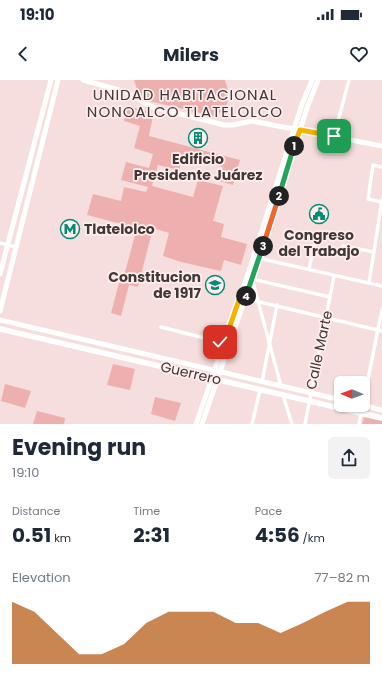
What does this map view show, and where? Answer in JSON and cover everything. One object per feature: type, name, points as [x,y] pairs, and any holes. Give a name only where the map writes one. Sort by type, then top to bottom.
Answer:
[{"type":"main road","points":[[0,274],[51,80]]},
{"type":"main road","points":[[0,311],[58,80]]},
{"type":"main road","points":[[83,80],[126,92],[152,108],[209,121],[232,125],[252,121],[382,146]]},
{"type":"main road","points":[[196,424],[218,359],[256,257],[312,80]]},
{"type":"main road","points":[[297,129],[318,80]]},
{"type":"main road","points":[[24,183],[34,176]]},
{"type":"main road","points":[[24,183],[30,191]]},
{"type":"main road","points":[[202,424],[224,362],[242,298],[252,279],[256,257]]},
{"type":"main road","name":"Guerrero","points":[[0,320],[334,398]]},
{"type":"main road","name":"Guerrero","points":[[0,329],[382,418]]},
{"type":"main road","points":[[218,359],[220,363],[224,362]]},
{"type":"main road","points":[[370,407],[382,410]]},
{"type":"street","points":[[334,136],[349,80]]},
{"type":"street","points":[[369,283],[382,201],[368,199],[373,165],[382,167]]},
{"type":"street","points":[[0,243],[16,247]]},
{"type":"street","points":[[309,269],[314,245]]},
{"type":"street","points":[[344,246],[374,252]]},
{"type":"street","points":[[256,257],[382,286]]},
{"type":"street","name":"Calle Marte","points":[[304,424],[334,276]]},
{"type":"street","points":[[280,386],[252,279],[330,297]]},
{"type":"street","points":[[242,298],[380,330]]},
{"type":"street","points":[[262,382],[277,305]]},
{"type":"street","points":[[370,376],[380,330],[382,309]]},
{"type":"street","points":[[161,327],[224,343]]},
{"type":"street","points":[[252,424],[260,390]]},
{"type":"street","points":[[283,395],[292,424]]},
{"type":"street","points":[[359,424],[361,413]]},
{"type":"shaded area","points":[[134,80],[225,80],[228,91],[228,101],[223,110],[213,116],[145,100],[138,92]]},
{"type":"shaded area","name":"Tlatelolco","points":[[128,106],[146,111],[153,116],[149,136],[240,160],[233,185],[219,181],[223,167],[183,156],[179,170],[158,165],[152,186],[193,197],[198,180],[223,186],[213,221],[224,224],[221,237],[247,244],[241,265],[224,260],[221,271],[181,262],[163,256],[169,233],[153,228],[138,287],[129,285],[121,316],[111,313],[119,283],[122,283],[137,228],[87,215],[93,194],[121,201],[124,187],[146,192],[148,187],[121,180],[126,162],[149,168],[153,154],[134,148],[140,126],[124,121]]},
{"type":"shaded area","points":[[113,364],[135,369],[130,390],[107,385]]},
{"type":"shaded area","points":[[5,384],[31,391],[25,408],[1,401]]},
{"type":"shaded area","points":[[155,397],[181,403],[175,421],[151,414]]},
{"type":"shaded area","points":[[37,411],[65,418],[64,424],[33,424]]},
{"type":"shaded area","points":[[364,417],[382,421],[382,424],[362,424]]},
{"type":"place","name":"Edificio Presidente Juárez","points":[[198,138]]},
{"type":"place","name":"Congreso del Trabajo","points":[[319,214]]},
{"type":"place","name":"Tlatelolco","points":[[70,229]]},
{"type":"place","name":"Constitucion de 1917","points":[[215,285]]},
{"type":"district","name":"UNIDAD HABITACIONAL NONOALCO TLATELOLCO","points":[[185,104]]},
{"type":"route","points":[[220,342],[224,343],[240,297],[245,298],[281,192],[292,151],[300,130],[334,136]]}]
